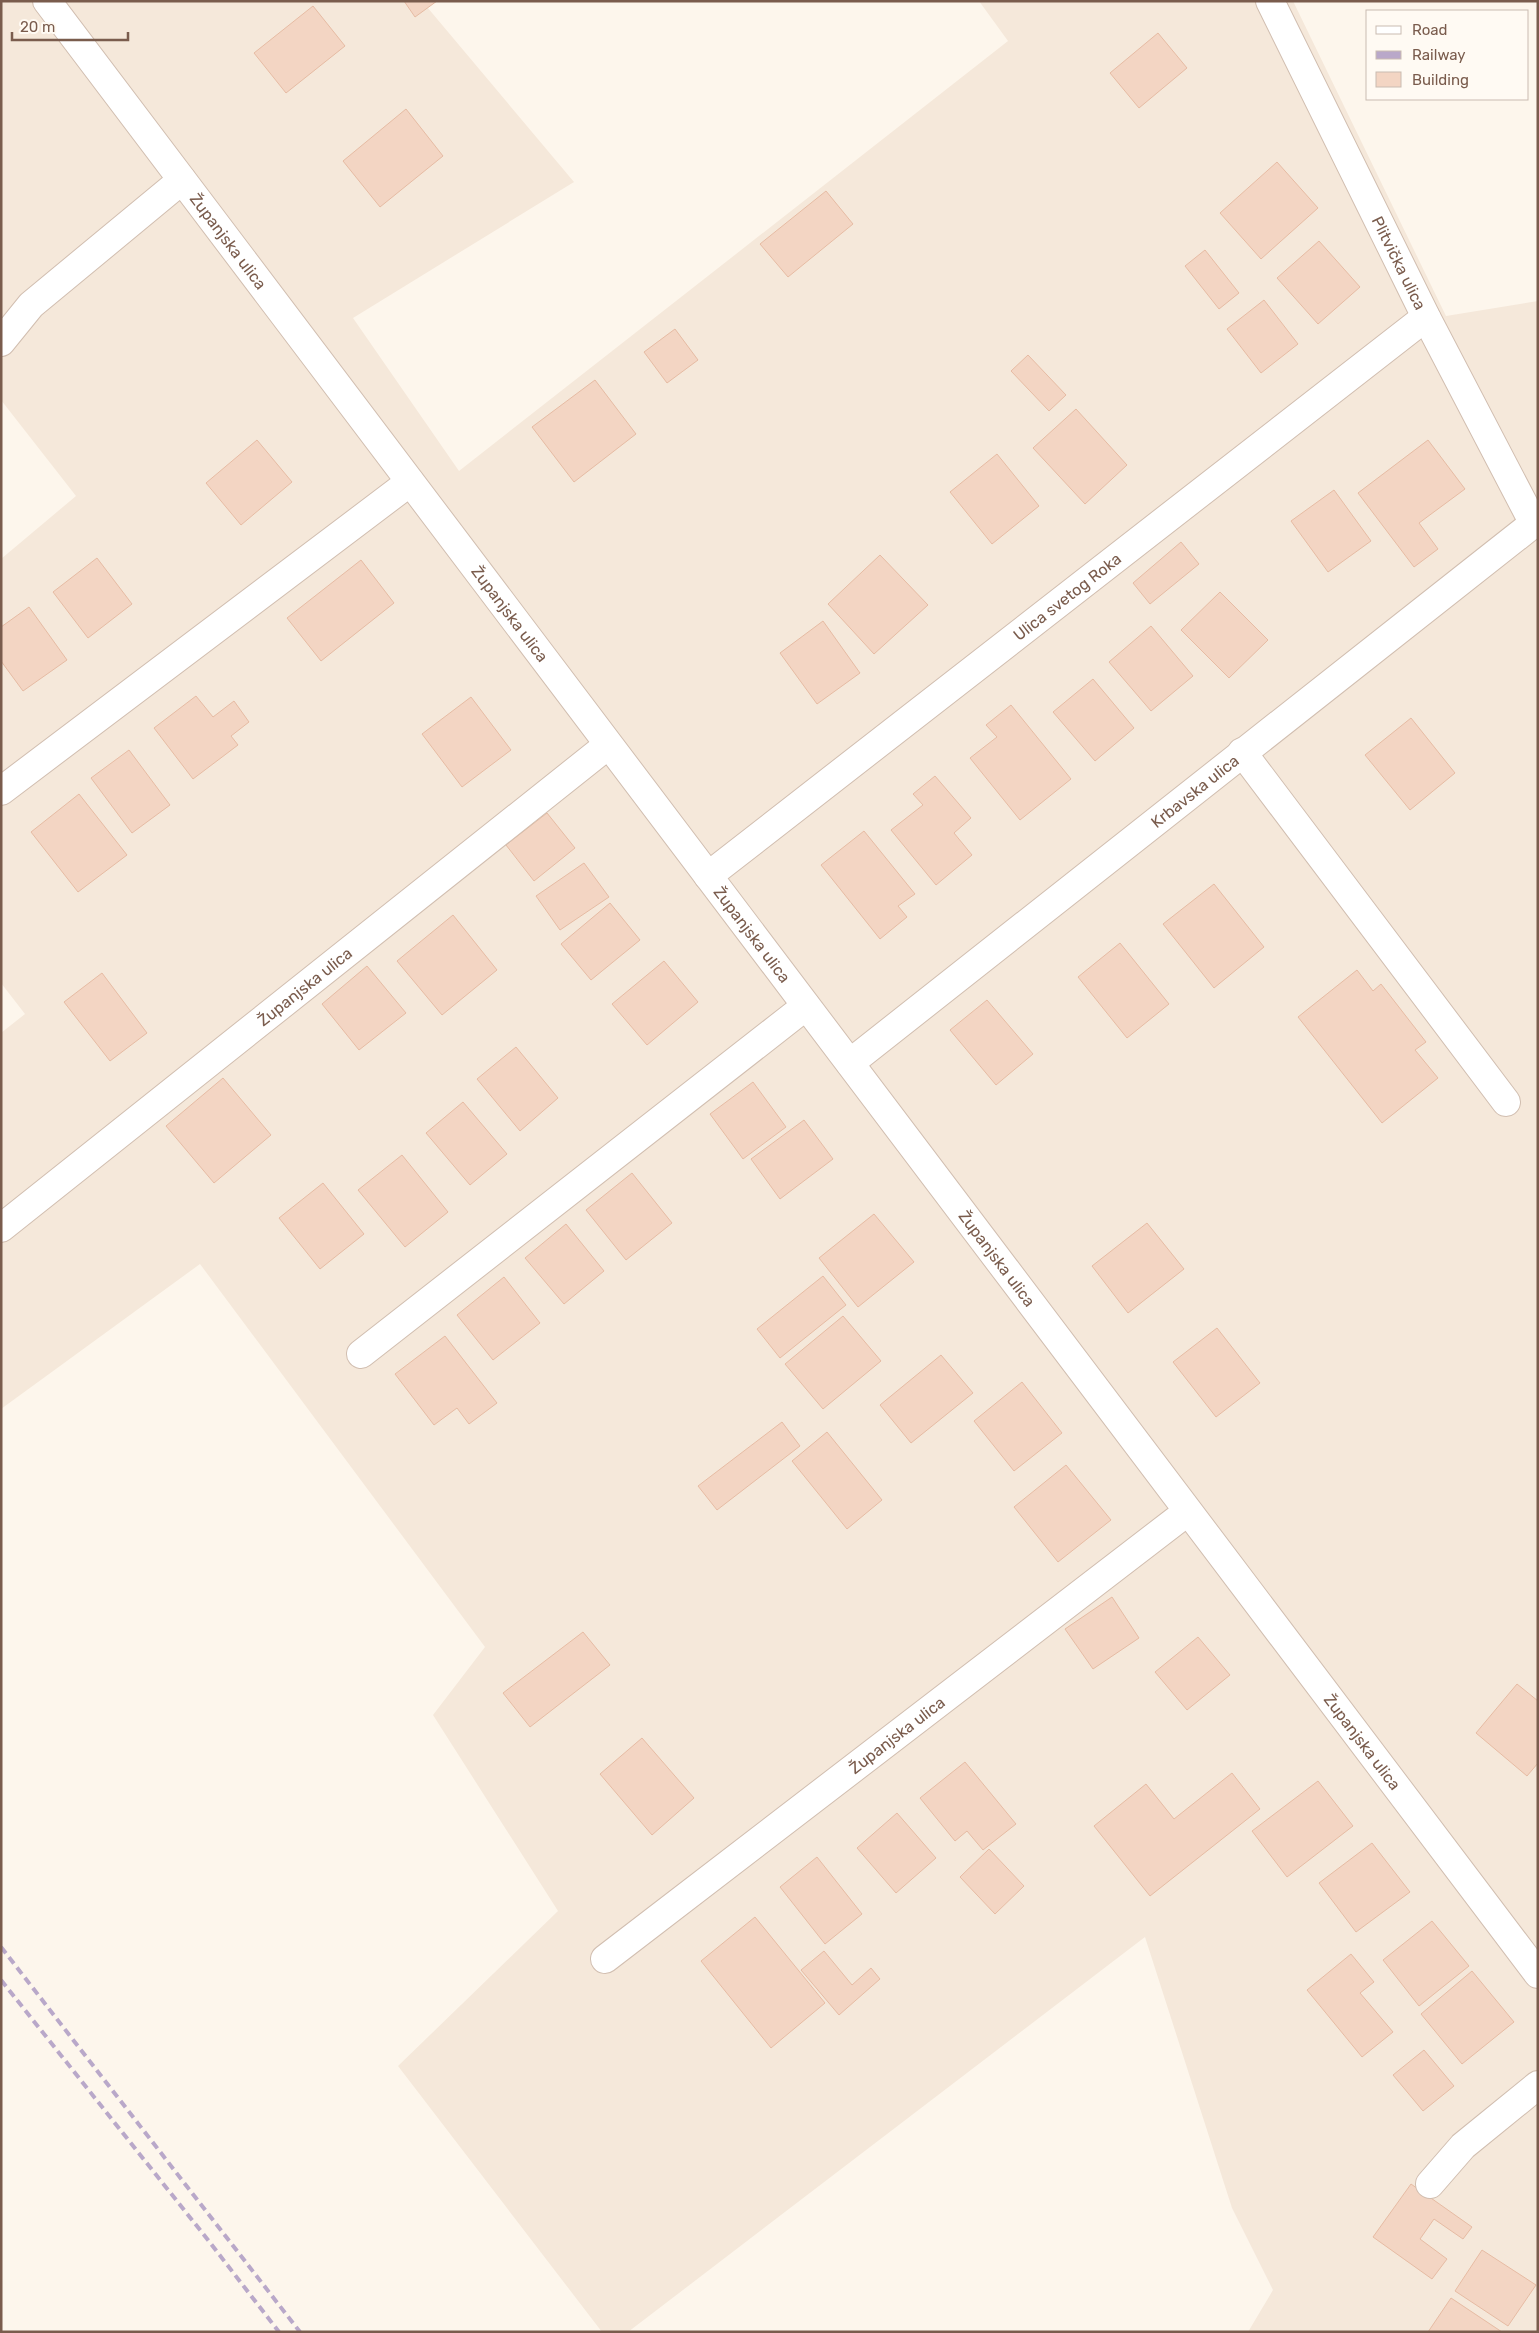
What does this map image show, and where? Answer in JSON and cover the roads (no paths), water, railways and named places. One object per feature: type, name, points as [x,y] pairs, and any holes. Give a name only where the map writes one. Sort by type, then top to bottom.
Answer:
[{"type":"street","name":"Županjska ulica","points":[[47,1],[1538,1974]]},
{"type":"street","name":"Plitvička ulica","points":[[1270,1],[1426,317],[1536,521]]},
{"type":"street","points":[[1,342],[31,305],[182,180]]},
{"type":"street","name":"Ulica svetog Roka","points":[[708,876],[1426,317]]},
{"type":"street","points":[[1,791],[410,482]]},
{"type":"street","name":"Krbavska ulica","points":[[850,1063],[1536,521]]},
{"type":"street","name":"Županjska ulica","points":[[1,1228],[608,745]]},
{"type":"street","points":[[1242,752],[1506,1102]]},
{"type":"street","points":[[361,1354],[806,1006]]},
{"type":"street","name":"Županjska ulica","points":[[605,1959],[1187,1512]]},
{"type":"street","points":[[1430,2184],[1463,2146],[1538,2085]]},
{"type":"railway","points":[[1,1947],[300,2332]]},
{"type":"railway","points":[[1,1980],[279,2332]]}]
